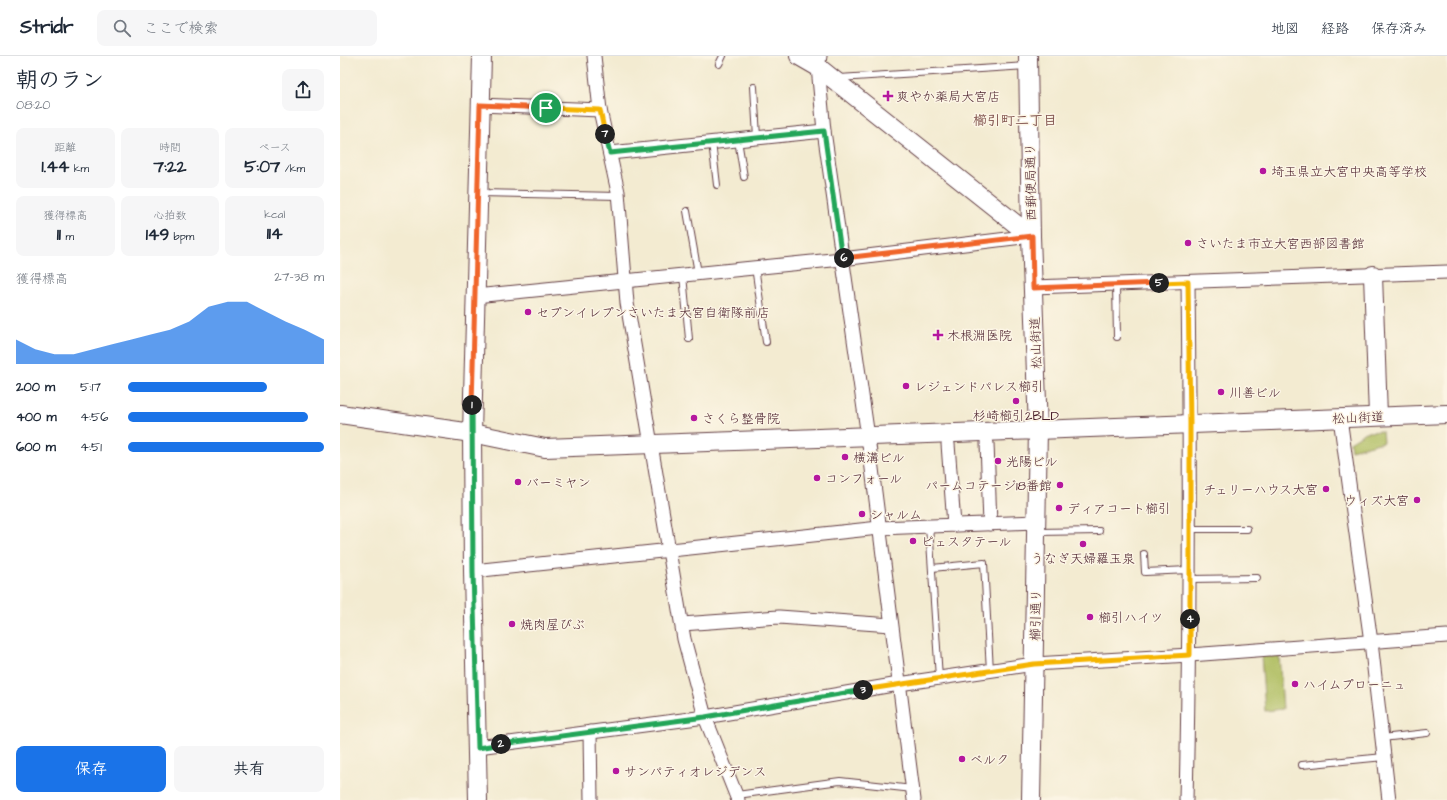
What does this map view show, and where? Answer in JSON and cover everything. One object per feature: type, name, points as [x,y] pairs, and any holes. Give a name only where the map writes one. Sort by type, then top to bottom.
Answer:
[{"type":"street","points":[[478,800],[473,572],[472,434],[482,56]]},
{"type":"street","points":[[594,56],[600,110],[618,196],[627,303],[684,639],[705,717],[738,798]]},
{"type":"street","points":[[799,56],[819,62],[834,79],[1032,236]]},
{"type":"street","name":"西郵便局通り","points":[[1028,61],[1032,236]]},
{"type":"street","points":[[819,62],[824,131],[868,437],[891,625],[914,794]]},
{"type":"street","points":[[480,105],[600,110]]},
{"type":"street","points":[[610,153],[824,131]]},
{"type":"street","points":[[475,296],[842,259],[1032,236]]},
{"type":"street","name":"松山街道","points":[[1032,236],[1038,430],[1447,414]]},
{"type":"street","points":[[1033,288],[1447,272]]},
{"type":"street","points":[[1373,275],[1378,416]]},
{"type":"street","points":[[1186,800],[1190,655],[1190,424],[1188,282]]},
{"type":"street","points":[[340,414],[472,434],[544,448],[1038,430]]},
{"type":"street","points":[[1340,418],[1371,642],[1390,800]]},
{"type":"street","name":"櫛引通り","points":[[1031,800],[1038,430]]},
{"type":"street","points":[[987,443],[990,524]]},
{"type":"street","points":[[948,444],[954,525]]},
{"type":"street","points":[[473,572],[879,528],[990,524],[1036,527]]},
{"type":"street","points":[[682,624],[779,617],[891,625]]},
{"type":"street","points":[[478,748],[705,717],[899,684],[1034,664],[1190,655],[1447,636]]},
{"type":"street","points":[[590,732],[591,800]]},
{"type":"lane","points":[[719,64],[723,56]]},
{"type":"lane","points":[[834,79],[1028,61]]},
{"type":"lane","points":[[754,87],[757,138]]},
{"type":"lane","points":[[738,140],[744,177]]},
{"type":"lane","points":[[712,142],[717,185]]},
{"type":"lane","points":[[478,193],[618,196]]},
{"type":"lane","points":[[687,211],[698,273]]},
{"type":"lane","points":[[755,267],[766,342]]},
{"type":"lane","points":[[683,275],[688,339]]},
{"type":"lane","points":[[1116,284],[1116,337]]},
{"type":"lane","points":[[929,526],[940,678]]},
{"type":"lane","points":[[1036,527],[1099,531]]},
{"type":"lane","points":[[1190,529],[1247,529]]},
{"type":"lane","points":[[1144,554],[1145,572],[1257,578]]},
{"type":"lane","points":[[932,568],[984,563],[990,671]]},
{"type":"lane","points":[[1382,738],[1427,733]]},
{"type":"lane","points":[[1302,764],[1384,757]]},
{"type":"lane","points":[[738,798],[840,781],[914,794]]},
{"type":"green space","points":[[1382,431],[1383,442],[1351,450],[1350,442],[1366,432]]},
{"type":"green space","points":[[1279,654],[1283,709],[1265,711],[1261,655]]},
{"type":"place","name":"爽やか薬局大宮店","points":[[888,96]]},
{"type":"place","name":"埼玉県立大宮中央高等学校","points":[[1263,171]]},
{"type":"place","name":"さいたま市立大宮西部図書館","points":[[1188,243]]},
{"type":"place","name":"セブンイレブンさいたま大宮自衛隊前店","points":[[528,312]]},
{"type":"place","name":"木根淵医院","points":[[938,335]]},
{"type":"place","name":"レジェンドパレス櫛引","points":[[906,386]]},
{"type":"place","name":"川善ビル","points":[[1221,392]]},
{"type":"place","name":"杉崎櫛引2BLD","points":[[1016,401]]},
{"type":"place","name":"さくら整骨院","points":[[694,418]]},
{"type":"place","name":"横溝ビル","points":[[845,457]]},
{"type":"place","name":"光陽ビル","points":[[998,461]]},
{"type":"place","name":"コンフォール","points":[[817,478]]},
{"type":"place","name":"バーミヤン","points":[[518,482]]},
{"type":"place","name":"パームコテージ18番館","points":[[1060,485]]},
{"type":"place","name":"チェリーハウス大宮","points":[[1326,489]]},
{"type":"place","name":"ウィズ大宮","points":[[1417,500]]},
{"type":"place","name":"ディアコート櫛引","points":[[1059,508]]},
{"type":"place","name":"シャルム","points":[[862,514]]},
{"type":"place","name":"ピェスタテール","points":[[913,541]]},
{"type":"place","name":"うなぎ天婦羅玉泉","points":[[1083,544]]},
{"type":"place","name":"櫛引ハイツ","points":[[1090,617]]},
{"type":"place","name":"焼肉屋びぶ","points":[[512,624]]},
{"type":"place","name":"ハイムブローニュ","points":[[1295,684]]},
{"type":"place","name":"ベルク","points":[[962,759]]},
{"type":"place","name":"サンパティオレジデンス","points":[[616,771]]},
{"type":"district","name":"櫛引町二丁目","points":[[1015,120]]},
{"type":"route","points":[[480,105],[546,108],[600,110],[610,153],[824,131],[842,259],[1032,236],[1033,288],[1188,282],[1190,424],[1190,655],[1034,664],[899,684],[705,717],[478,748],[473,572],[472,434],[480,105]]}]
